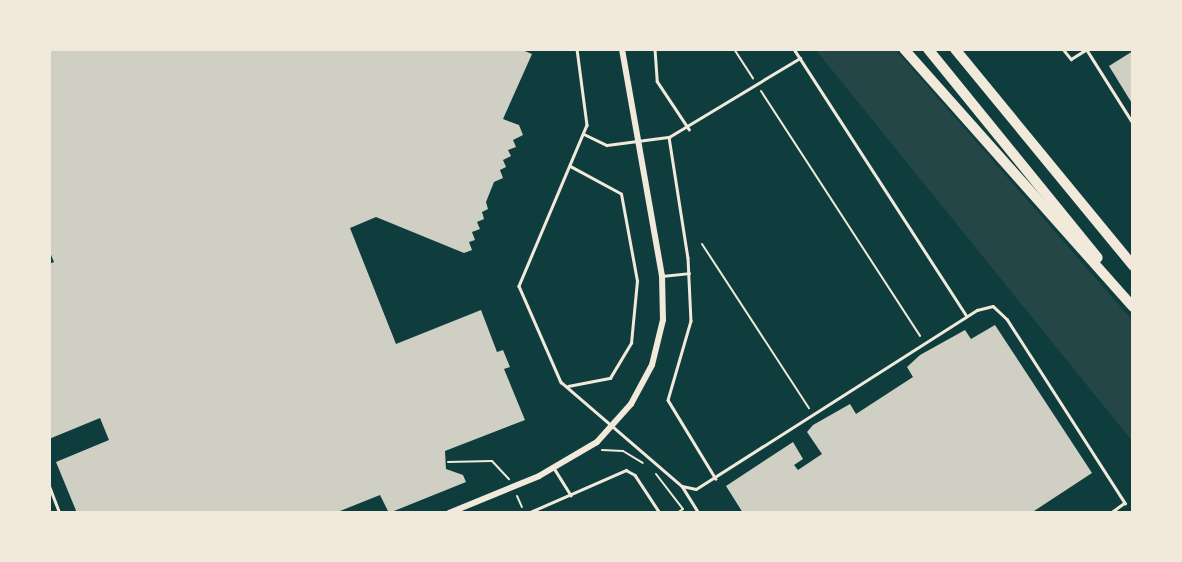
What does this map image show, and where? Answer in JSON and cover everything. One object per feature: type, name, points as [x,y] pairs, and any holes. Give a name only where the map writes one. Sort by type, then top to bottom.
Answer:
[{"type":"highway","points":[[904,49],[1133,307]]},
{"type":"highway","points":[[928,49],[1133,301]]},
{"type":"highway","points":[[955,49],[1133,266]]},
{"type":"highway","points":[[962,49],[1012,120]]},
{"type":"street","points":[[449,513],[464,510],[554,468],[597,442],[614,425],[652,365],[663,320],[662,276],[622,49]]},
{"type":"lane","points":[[577,49],[588,115],[584,134],[519,284],[556,374],[682,486],[699,513]]},
{"type":"lane","points":[[654,49],[657,81],[689,129]]},
{"type":"lane","points":[[794,49],[967,316]]},
{"type":"lane","points":[[1063,49],[1071,59],[1088,49],[1133,123]]},
{"type":"lane","points":[[584,134],[607,145],[669,137],[689,129],[800,58]]},
{"type":"lane","points":[[669,137],[689,273],[691,321],[668,400],[716,479]]},
{"type":"lane","points":[[568,386],[610,378],[631,342],[636,281],[621,194],[570,167]]},
{"type":"lane","points":[[662,276],[689,273]]},
{"type":"lane","points":[[682,486],[696,489],[716,479],[967,316],[987,306],[1004,314],[1125,503],[1111,513]]},
{"type":"lane","points":[[554,468],[571,495]]},
{"type":"lane","points":[[527,513],[626,470],[635,475],[660,513]]},
{"type":"lane","points":[[49,485],[60,513]]},
{"type":"path","points":[[734,49],[925,344]]},
{"type":"path","points":[[702,244],[814,415]]},
{"type":"path","points":[[597,442],[604,453],[623,451],[646,465]]},
{"type":"path","points":[[448,462],[492,461],[505,471],[527,513]]},
{"type":"path","points":[[651,470],[683,509],[677,513]]},
{"type":"shaded area","points":[[815,49],[895,49],[1133,321],[1133,442]]},
{"type":"building","points":[[49,49],[520,49],[532,54],[503,119],[519,125],[523,135],[513,140],[516,147],[508,150],[511,156],[503,160],[506,167],[500,170],[503,178],[494,182],[486,202],[488,209],[482,212],[484,219],[477,222],[480,229],[472,232],[475,240],[469,242],[472,250],[464,253],[376,217],[350,228],[396,344],[481,310],[497,352],[503,350],[510,367],[504,369],[525,420],[445,451],[446,469],[463,475],[466,482],[389,513],[380,495],[335,513],[77,513],[56,462],[109,440],[100,418],[49,439],[49,264],[54,262],[49,250]]},
{"type":"building","points":[[1133,51],[1133,105],[1109,66]]},
{"type":"building","points":[[995,325],[1092,473],[1031,513],[743,513],[726,486],[793,442],[803,459],[794,465],[798,470],[822,454],[807,432],[813,425],[850,404],[856,414],[913,377],[907,367],[920,355],[965,330],[971,339]]}]
